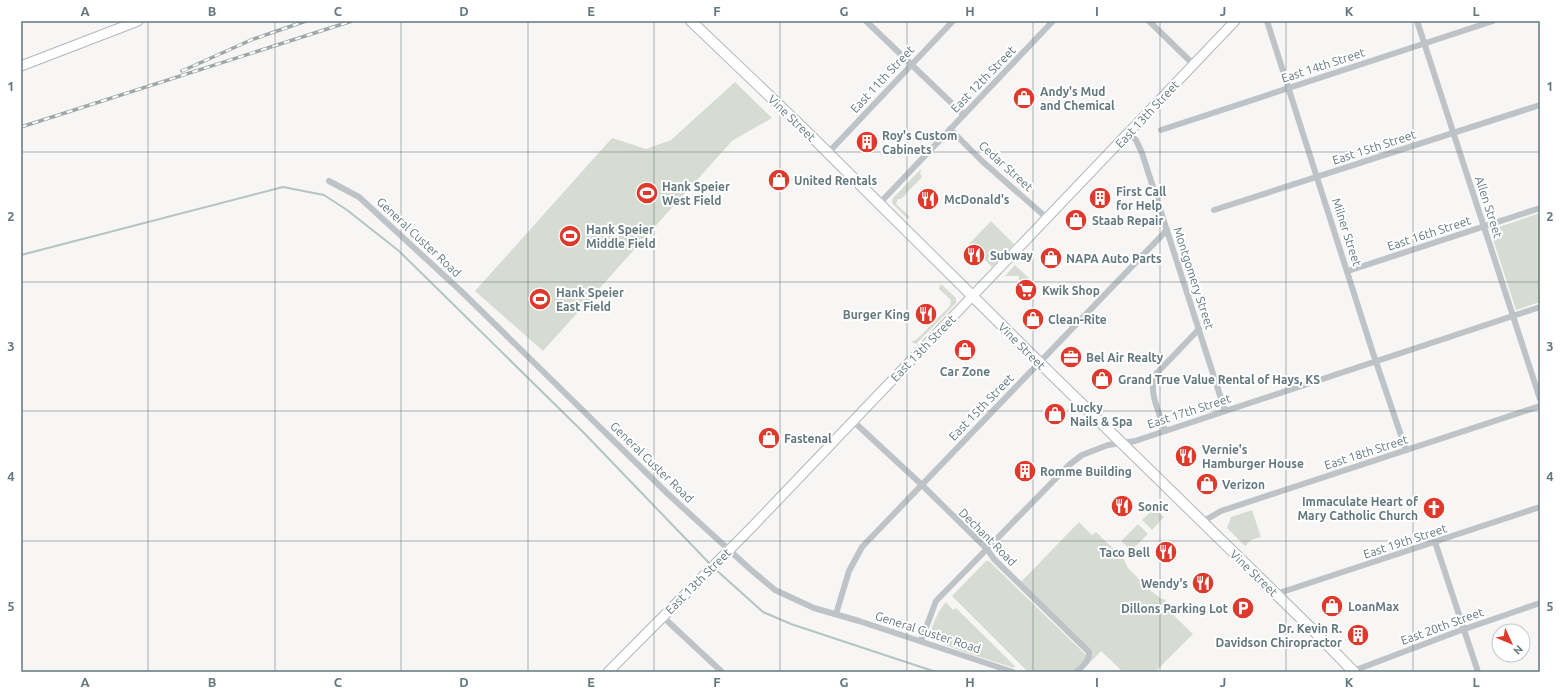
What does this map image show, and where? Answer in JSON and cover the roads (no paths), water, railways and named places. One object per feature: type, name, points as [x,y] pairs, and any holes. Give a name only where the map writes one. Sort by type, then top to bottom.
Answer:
[{"type":"main road","name":"Vine Street","points":[[691,21],[828,153],[972,297],[1276,594],[1353,672]]},
{"type":"street","points":[[21,66],[138,21]]},
{"type":"street","points":[[866,21],[964,115]]},
{"type":"street","name":"East 11th Street","points":[[828,153],[953,21]]},
{"type":"street","points":[[1149,21],[1194,65]]},
{"type":"street","name":"East 13th Street","points":[[608,672],[729,550],[1129,134],[1235,21]]},
{"type":"street","name":"Milner Street","points":[[1267,21],[1406,450]]},
{"type":"street","name":"Allen Street","points":[[1417,21],[1540,399]]},
{"type":"street","name":"East 14th Street","points":[[1161,130],[1493,21]]},
{"type":"street","name":"East 12th Street","points":[[879,204],[1051,22]]},
{"type":"street","name":"East 15th Street","points":[[1214,210],[1540,105]]},
{"type":"street","name":"Cedar Street","points":[[950,129],[982,161],[1048,218]]},
{"type":"street","name":"Montgomery Street","points":[[1129,134],[1140,145],[1225,411]]},
{"type":"street","name":"General Custer Road","points":[[329,181],[359,197],[382,218],[462,292],[668,494],[775,590],[814,608],[1013,672]]},
{"type":"street","name":"East 16th Street","points":[[1348,271],[1540,208]]},
{"type":"street","name":"East 15th Street","points":[[836,614],[849,571],[862,547],[1167,230]]},
{"type":"street","name":"East 17th Street","points":[[921,642],[936,601],[1076,458],[1108,445],[1122,443],[1165,431],[1540,307]]},
{"type":"street","points":[[1165,431],[1152,389],[1152,381],[1156,374],[1199,329]]},
{"type":"street","name":"East 18th Street","points":[[1202,522],[1221,511],[1540,406]]},
{"type":"street","name":"Dechant Road","points":[[853,421],[922,485],[987,549],[994,559],[1089,652],[1090,658],[1076,672]]},
{"type":"street","name":"East 19th Street","points":[[1276,594],[1540,507]]},
{"type":"street","points":[[1435,542],[1478,672]]},
{"type":"street","name":"East 20th Street","points":[[1353,672],[1464,629],[1540,603]]},
{"type":"street","points":[[662,616],[722,672]]},
{"type":"waterway","points":[[21,255],[283,187],[324,195],[347,210],[399,251],[584,433],[711,565]]},
{"type":"waterway","points":[[714,568],[763,612],[791,624],[936,672]]},
{"type":"railway","points":[[182,71],[251,40],[306,21]]},
{"type":"railway","points":[[21,127],[352,21]]},
{"type":"place","name":"Andy's Mud and Chemical","points":[[1024,98]]},
{"type":"place","name":"Roy's Custom Cabinets","points":[[867,142]]},
{"type":"place","name":"United Rentals","points":[[779,180]]},
{"type":"place","name":"Hank Speier West Field","points":[[647,193]]},
{"type":"place","name":"First Call for Help","points":[[1100,198]]},
{"type":"place","name":"McDonald's","points":[[928,199]]},
{"type":"place","name":"Staab Repair","points":[[1076,220]]},
{"type":"place","name":"Hank Speier Middle Field","points":[[570,236]]},
{"type":"place","name":"Subway","points":[[974,255]]},
{"type":"place","name":"NAPA Auto Parts","points":[[1051,258]]},
{"type":"place","name":"Kwik Shop","points":[[1026,290]]},
{"type":"place","name":"Hank Speier East Field","points":[[540,299]]},
{"type":"place","name":"Burger King","points":[[926,314]]},
{"type":"place","name":"Clean-Rite","points":[[1033,319]]},
{"type":"place","name":"Car Zone","points":[[965,350]]},
{"type":"place","name":"Bel Air Realty","points":[[1071,357]]},
{"type":"place","name":"Grand True Value Rental of Hays, KS","points":[[1102,379]]},
{"type":"place","name":"Lucky Nails & Spa","points":[[1055,414]]},
{"type":"place","name":"Fastenal","points":[[769,438]]},
{"type":"place","name":"Vernie's Hamburger House","points":[[1186,456]]},
{"type":"place","name":"Romme Building","points":[[1025,471]]},
{"type":"place","name":"Verizon","points":[[1207,484]]},
{"type":"place","name":"Sonic","points":[[1122,506]]},
{"type":"place","name":"Immaculate Heart of Mary Catholic Church","points":[[1434,508]]},
{"type":"place","name":"Taco Bell","points":[[1166,552]]},
{"type":"place","name":"Wendy's","points":[[1203,583]]},
{"type":"place","name":"LoanMax","points":[[1332,606]]},
{"type":"place","name":"Dillons Parking Lot","points":[[1243,608]]},
{"type":"place","name":"Dr. Kevin R. Davidson Chiropractor","points":[[1358,635]]}]
